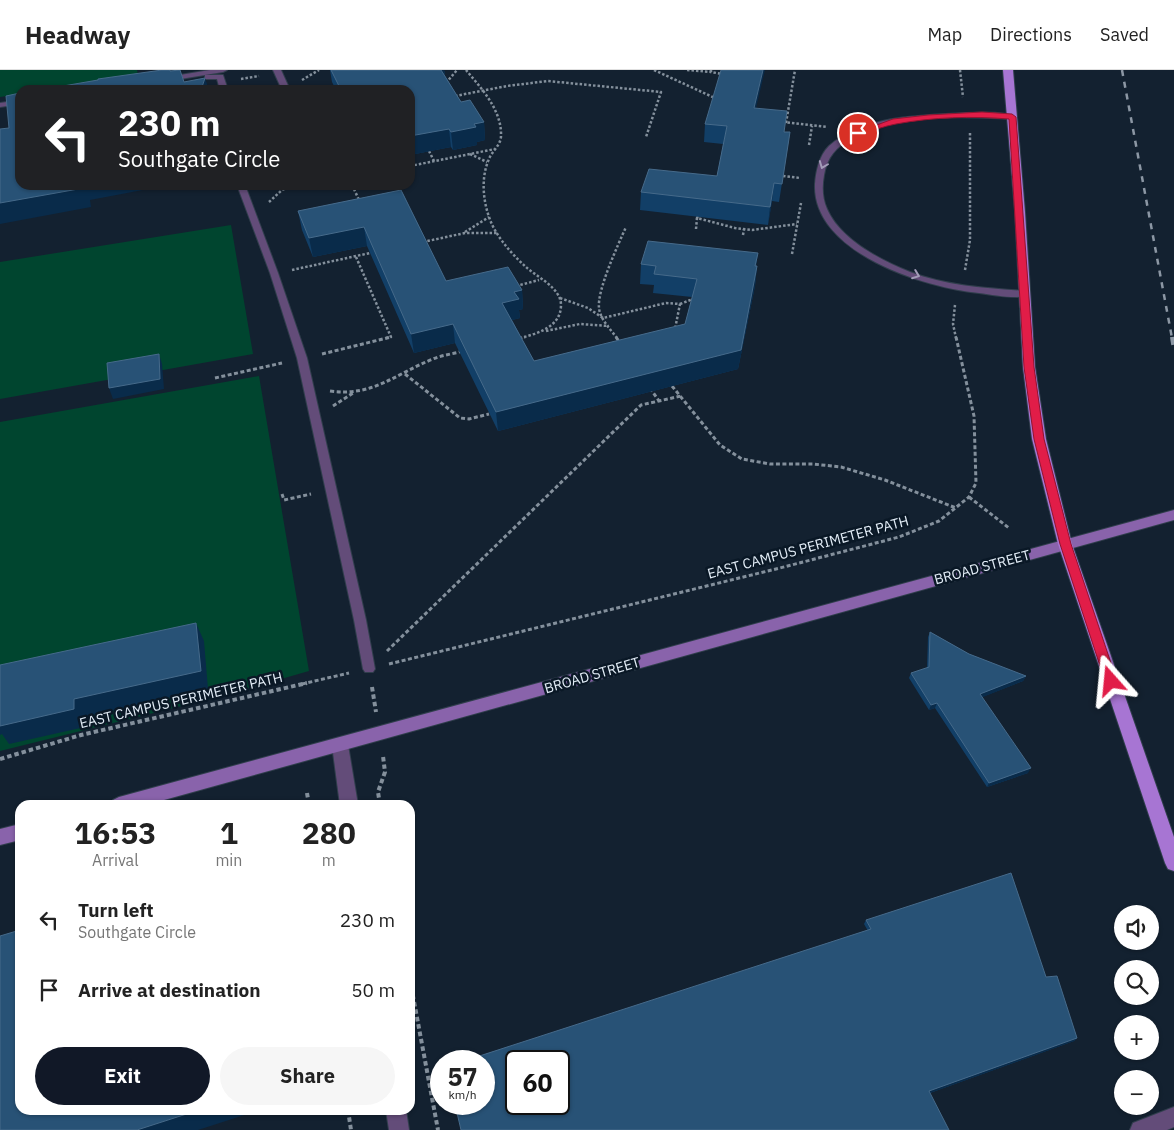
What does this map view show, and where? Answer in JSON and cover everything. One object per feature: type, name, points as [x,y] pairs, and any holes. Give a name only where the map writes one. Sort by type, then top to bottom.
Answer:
[{"type":"main road","points":[[1008,70],[1029,367],[1039,439],[1065,544],[1174,863]]},
{"type":"street","name":"BROAD STREET","points":[[137,800],[1174,515]]},
{"type":"street","points":[[340,745],[348,800]]},
{"type":"street","points":[[0,837],[15,833]]},
{"type":"street","points":[[397,1115],[399,1130]]},
{"type":"street","points":[[1140,1130],[1174,1117]]},
{"type":"lane","points":[[158,80],[223,70]]},
{"type":"lane","points":[[278,71],[284,85]]},
{"type":"lane","points":[[176,78],[220,77],[223,85]]},
{"type":"lane","points":[[0,105],[15,103]]},
{"type":"lane","points":[[1012,117],[964,115],[893,122],[848,137],[832,148],[821,165],[818,191],[824,211],[834,225],[855,246],[889,265],[922,278],[961,288],[1025,294]]},
{"type":"lane","points":[[243,190],[274,273],[302,358],[369,669]]},
{"type":"path","points":[[297,82],[319,70]]},
{"type":"path","points":[[441,89],[457,70]]},
{"type":"path","points":[[466,70],[490,102],[500,129],[501,139],[487,162],[484,186],[489,217],[497,233],[524,266],[560,298],[588,308],[603,318],[623,347]]},
{"type":"path","points":[[654,70],[723,102]]},
{"type":"path","points":[[687,70],[711,71],[723,74]]},
{"type":"path","points":[[776,122],[786,123],[795,70]]},
{"type":"path","points":[[960,70],[964,115],[970,129],[970,240],[961,288],[954,306],[953,324],[974,416],[977,441],[976,483],[969,497],[1009,528]]},
{"type":"path","points":[[227,85],[278,71]]},
{"type":"path","points":[[454,96],[548,81],[661,92],[646,137]]},
{"type":"path","points":[[415,165],[495,149]]},
{"type":"path","points":[[429,151],[434,161]]},
{"type":"path","points":[[470,154],[487,162]]},
{"type":"path","points":[[783,176],[805,178]]},
{"type":"path","points":[[256,224],[268,203],[284,190]]},
{"type":"path","points":[[354,190],[363,208]]},
{"type":"path","points":[[465,233],[489,217]]},
{"type":"path","points":[[696,229],[698,217],[752,230],[797,224]]},
{"type":"path","points":[[603,318],[599,304],[616,248],[626,227]]},
{"type":"path","points":[[743,234],[744,229]]},
{"type":"path","points":[[420,242],[465,233],[497,233]]},
{"type":"path","points":[[274,273],[370,253]]},
{"type":"path","points":[[215,378],[391,338],[356,257]]},
{"type":"path","points":[[510,287],[540,280]]},
{"type":"path","points":[[543,332],[556,320],[562,304],[560,298]]},
{"type":"path","points":[[603,318],[666,303],[680,304],[696,298]]},
{"type":"path","points":[[674,333],[680,304]]},
{"type":"path","points":[[515,339],[580,324],[609,326]]},
{"type":"path","points":[[456,345],[460,352]]},
{"type":"path","points":[[308,386],[338,393],[354,393],[374,388],[432,360],[469,350]]},
{"type":"path","points":[[405,374],[460,418],[469,419],[489,414]]},
{"type":"path","points":[[649,386],[659,401]]},
{"type":"path","points":[[672,386],[718,443],[742,459],[769,465],[814,463],[843,468],[957,508]]},
{"type":"path","points":[[379,800],[378,792],[385,772],[369,669],[641,405],[681,396]]},
{"type":"path","points":[[282,494],[284,500],[331,490]]},
{"type":"path","name":"EAST CAMPUS PERIMETER PATH","points":[[0,759],[81,735],[270,690],[369,669],[899,537],[939,521],[969,497]]},
{"type":"path","points":[[307,793],[308,800]]},
{"type":"path","points":[[415,1007],[438,1130]]},
{"type":"path","points":[[349,1115],[351,1130]]},
{"type":"green space","points":[[0,70],[137,70],[138,75],[77,85],[15,85],[15,95],[0,97]]},
{"type":"green space","points":[[231,225],[253,354],[0,399],[0,262]]},
{"type":"green space","points":[[259,376],[309,671],[222,696],[0,751],[0,422]]},
{"type":"building","points":[[162,70],[180,70],[184,82],[205,78],[203,85],[69,85]]},
{"type":"building","points":[[331,70],[441,70],[461,102],[470,100],[484,122],[474,124],[476,127],[451,132],[449,129],[415,135],[415,85],[338,85]]},
{"type":"building","points":[[721,70],[763,70],[754,108],[787,111],[784,132],[790,132],[782,184],[774,183],[770,207],[641,192],[649,169],[717,176],[727,126],[705,124]]},
{"type":"building","points":[[15,94],[15,190],[73,190],[0,203],[0,129],[9,128],[6,96]]},
{"type":"building","points":[[401,190],[446,281],[508,267],[522,290],[514,292],[519,299],[502,303],[534,361],[685,324],[697,279],[654,274],[656,266],[641,264],[648,241],[758,253],[741,350],[496,412],[453,324],[411,334],[364,227],[309,238],[298,211]]},
{"type":"building","points":[[159,354],[160,379],[109,388],[107,363]]},
{"type":"building","points":[[196,623],[201,671],[74,699],[74,709],[0,726],[0,665]]},
{"type":"building","points":[[930,632],[969,654],[1026,676],[980,694],[1031,768],[989,783],[937,703],[931,705],[911,673],[929,667]]},
{"type":"building","points":[[1011,873],[1046,977],[1057,976],[1077,1038],[929,1091],[949,1130],[461,1130],[458,1115],[495,1115],[495,1051],[871,929],[866,920]]},
{"type":"building","points":[[15,932],[15,1115],[184,1115],[137,1130],[0,1130],[0,936]]},
{"type":"railway","points":[[1122,70],[1172,338]]},
{"type":"railway","points":[[1172,337],[1174,350]]},
{"type":"route","points":[[858,133],[893,122],[928,117],[982,114],[1012,117],[1020,212],[1029,367],[1039,439],[1065,544],[1111,681]]}]
